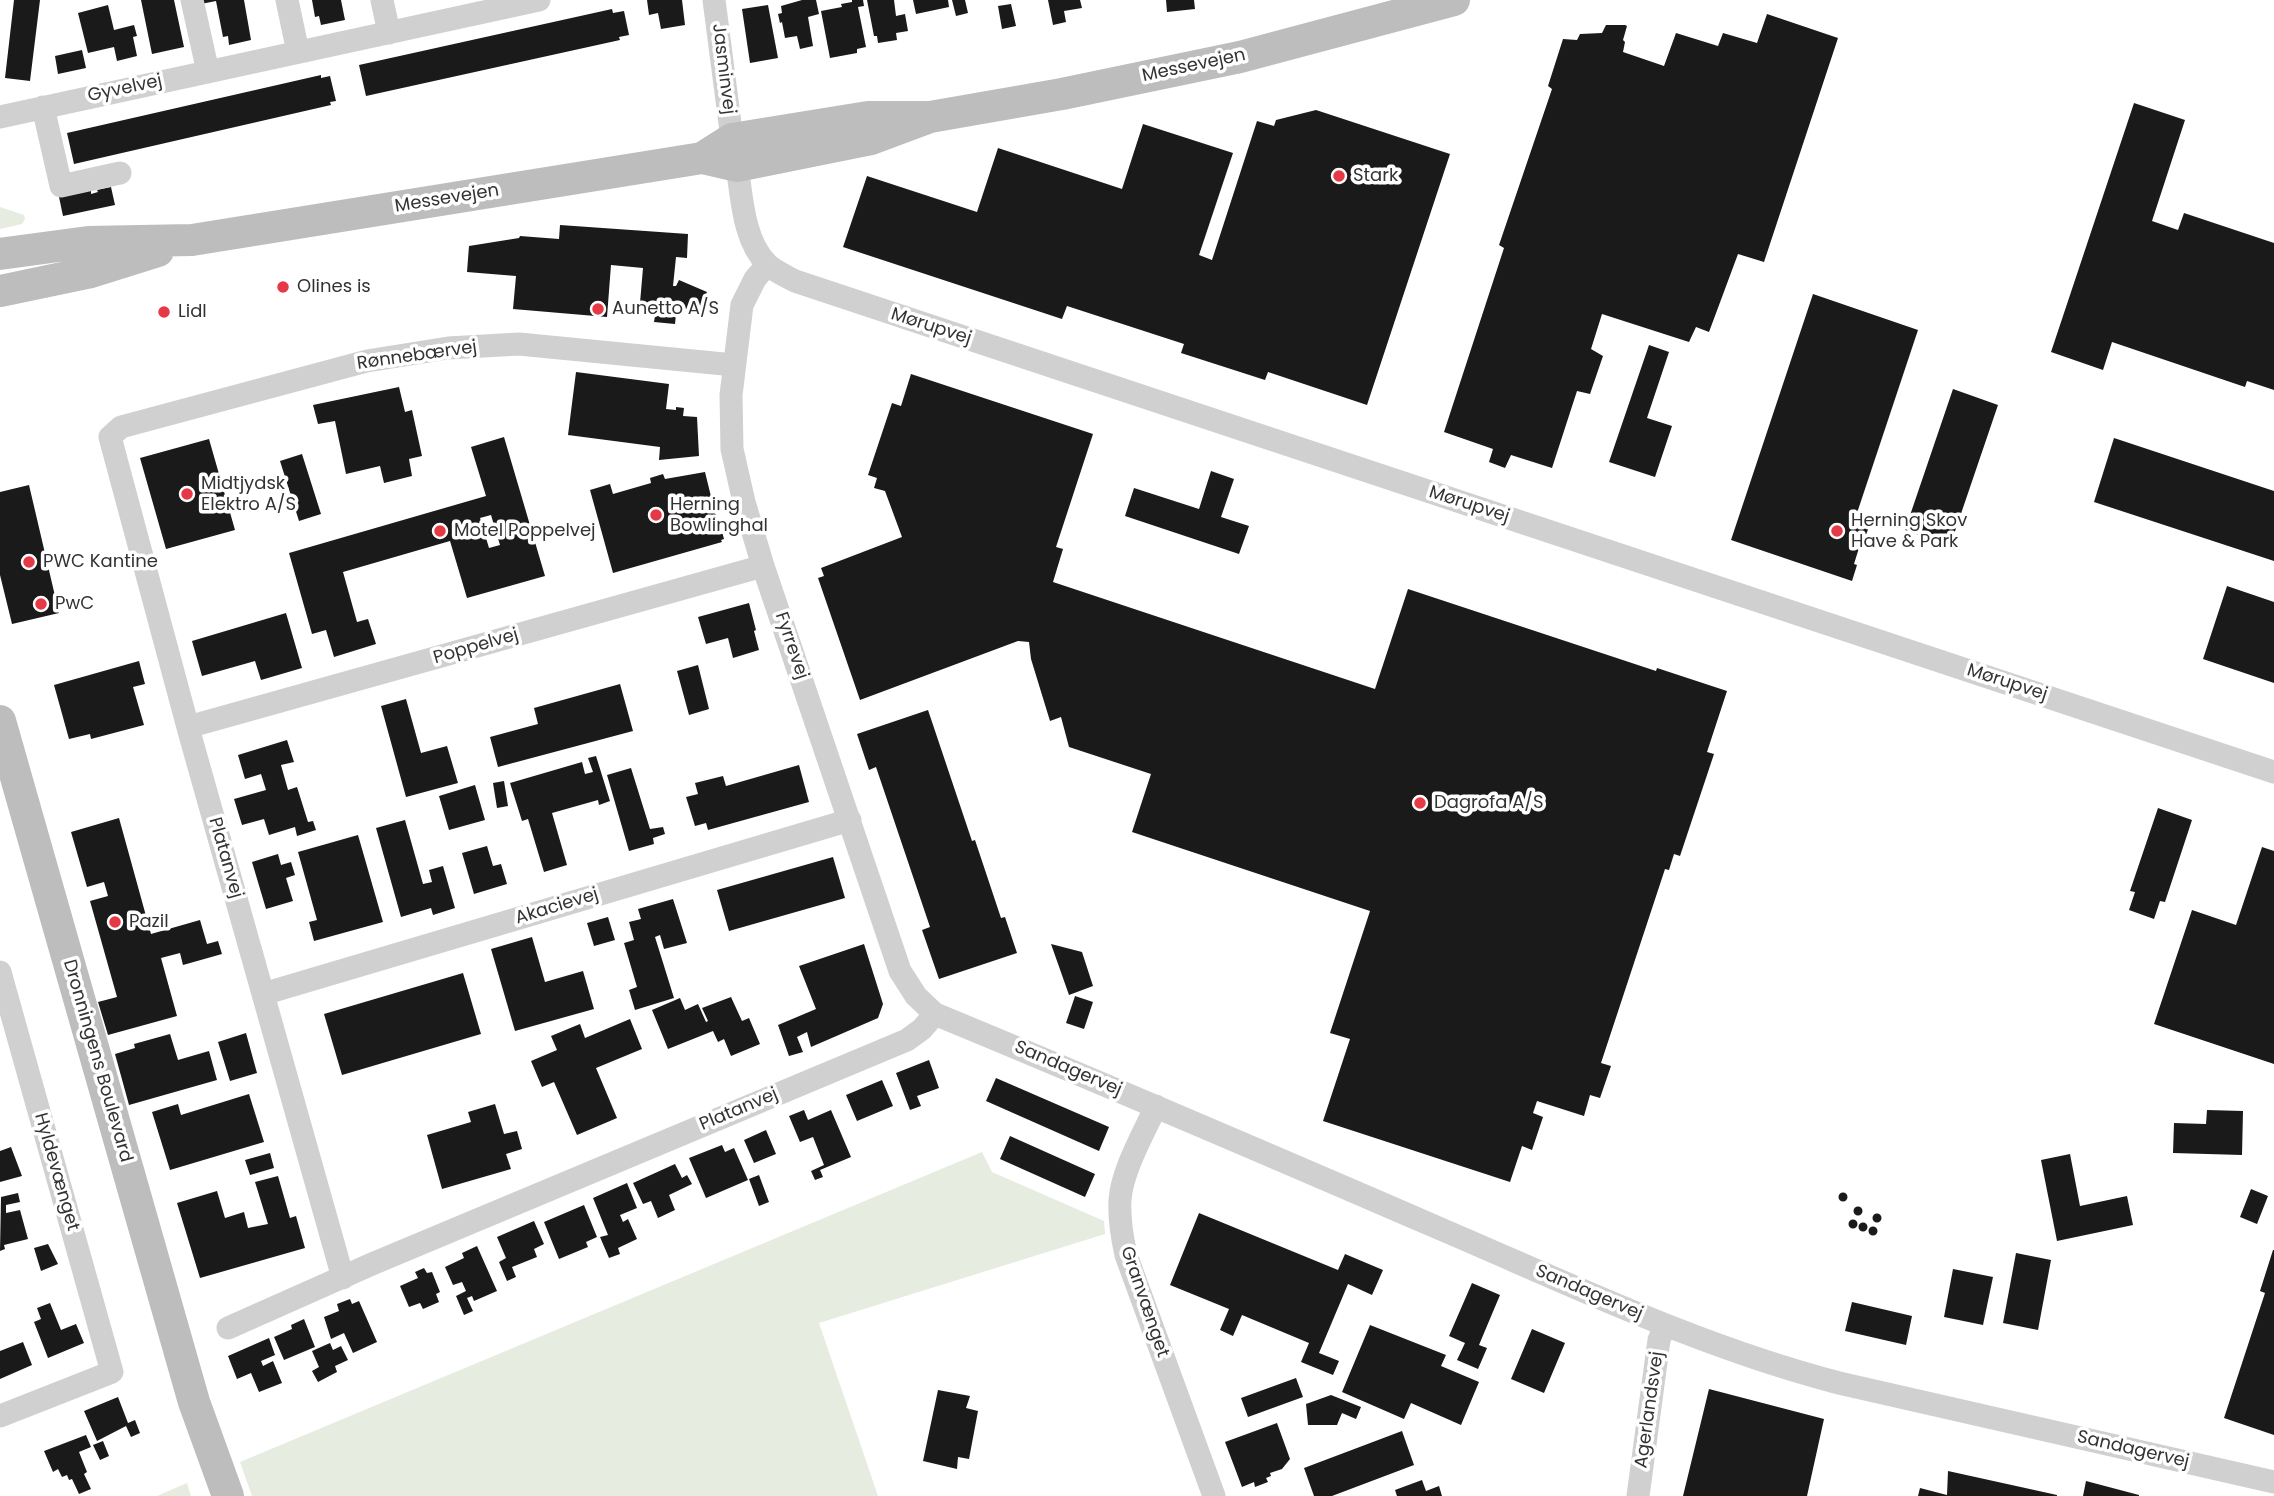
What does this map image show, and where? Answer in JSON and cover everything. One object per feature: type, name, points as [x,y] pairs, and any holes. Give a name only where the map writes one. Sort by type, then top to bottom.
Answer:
[{"type":"main road","name":"Messevejen","points":[[0,254],[88,242],[192,240],[735,152],[871,139],[930,117],[1062,94],[1240,57],[1454,0]]},
{"type":"main road","name":"Messevejen","points":[[0,291],[91,272],[192,240]]},
{"type":"main road","points":[[0,271],[128,241]]},
{"type":"main road","name":"Dronningens Boulevard","points":[[0,721],[194,1402],[228,1496]]},
{"type":"main road","name":"Dronningens Boulevard","points":[[194,1402],[213,1496]]},
{"type":"street","points":[[192,0],[208,72]]},
{"type":"street","points":[[287,0],[298,52]]},
{"type":"street","points":[[382,0],[389,33]]},
{"type":"street","name":"Gyvelvej","points":[[0,117],[389,33],[479,6],[539,0]]},
{"type":"street","name":"Jasminvej","points":[[714,0],[735,152]]},
{"type":"street","points":[[43,107],[61,186],[120,173]]},
{"type":"street","points":[[735,152],[746,220],[754,247],[767,265]]},
{"type":"street","name":"Fyrrevej","points":[[767,265],[755,279],[742,305],[731,394],[732,449],[763,566],[900,971],[916,996],[934,1014]]},
{"type":"street","name":"Mørupvej","points":[[767,265],[794,281],[858,303],[2274,772]]},
{"type":"street","name":"Rønnebærvej","points":[[110,437],[121,427],[368,361],[448,348],[519,344],[734,365]]},
{"type":"street","name":"Platanvej","points":[[110,437],[188,727],[343,1278]]},
{"type":"street","name":"Poppelvej","points":[[188,727],[763,566]]},
{"type":"street","name":"Akacievej","points":[[263,994],[850,820]]},
{"type":"street","name":"Hyldevænget","points":[[0,972],[112,1372],[0,1416]]},
{"type":"street","name":"Platanvej","points":[[228,1328],[906,1040],[934,1014]]},
{"type":"street","name":"Sandagervej","points":[[934,1014],[1156,1106],[1665,1325],[1790,1370],[2274,1482]]},
{"type":"street","name":"Granvænget","points":[[1156,1106],[1129,1167],[1120,1198],[1121,1232],[1126,1255],[1214,1496]]},
{"type":"street","name":"Agerlandsvej","points":[[1638,1496],[1659,1340],[1665,1325]]},
{"type":"shaded area","points":[[0,207],[24,215],[22,224],[0,229]]},
{"type":"shaded area","points":[[982,1152],[992,1172],[1104,1221],[1105,1234],[819,1323],[878,1496],[252,1496],[240,1462]]},
{"type":"shaded area","points":[[187,1483],[191,1496],[157,1496]]},
{"type":"building","points":[[14,0],[40,0],[30,81],[5,78]]},
{"type":"building","points":[[141,0],[174,0],[184,47],[152,54]]},
{"type":"building","points":[[201,0],[244,0],[251,40],[229,45],[228,36],[223,37],[216,1],[201,4]]},
{"type":"building","points":[[312,0],[341,0],[345,20],[321,25],[319,16],[315,17]]},
{"type":"building","points":[[647,0],[682,0],[685,25],[661,29],[658,13],[649,15]]},
{"type":"building","points":[[802,0],[816,0],[819,14],[808,17],[813,46],[800,49],[797,36],[785,38],[778,14],[782,13],[781,6]]},
{"type":"building","points":[[863,0],[864,6],[858,7],[866,47],[857,49],[857,53],[830,58],[821,11],[842,7],[841,4]]},
{"type":"building","points":[[867,0],[894,0],[896,16],[905,14],[908,31],[896,33],[897,40],[878,43],[877,36],[874,36]]},
{"type":"building","points":[[913,0],[948,0],[949,7],[916,14]]},
{"type":"building","points":[[952,0],[965,0],[968,13],[956,16]]},
{"type":"building","points":[[1048,0],[1080,0],[1082,8],[1064,11],[1066,22],[1053,25]]},
{"type":"building","points":[[1166,0],[1194,0],[1195,9],[1167,12]]},
{"type":"building","points":[[1011,4],[1016,26],[1002,29],[998,6]]},
{"type":"building","points":[[108,5],[114,30],[134,25],[137,36],[133,37],[137,56],[117,61],[114,47],[88,53],[78,13]]},
{"type":"building","points":[[768,5],[778,58],[750,63],[742,9]]},
{"type":"building","points":[[612,9],[613,13],[624,11],[629,35],[619,37],[620,40],[366,96],[359,65]]},
{"type":"building","points":[[1767,14],[1838,38],[1764,262],[1738,254],[1709,332],[1696,327],[1689,342],[1602,314],[1591,349],[1603,356],[1590,394],[1577,391],[1552,468],[1511,455],[1505,468],[1489,462],[1493,449],[1444,432],[1504,248],[1499,245],[1552,89],[1548,86],[1563,39],[1577,40],[1580,34],[1602,33],[1606,25],[1625,25],[1623,52],[1664,66],[1676,33],[1718,46],[1723,33],[1757,43]]},
{"type":"building","points":[[82,50],[86,68],[58,74],[55,56]]},
{"type":"building","points":[[321,75],[321,78],[330,76],[336,101],[330,102],[331,105],[74,164],[67,133]]},
{"type":"building","points":[[2134,103],[2185,120],[2152,221],[2178,230],[2184,213],[2274,243],[2274,390],[2247,381],[2245,387],[2112,342],[2103,370],[2051,352]]},
{"type":"building","points":[[1316,110],[1450,154],[1367,405],[1268,372],[1265,380],[1181,353],[1184,344],[1067,306],[1062,319],[843,247],[867,176],[977,212],[998,148],[1122,189],[1143,124],[1233,153],[1199,255],[1212,260],[1257,121],[1274,126],[1276,120]]},
{"type":"building","points":[[111,187],[115,205],[63,216],[59,197],[91,190],[91,194]]},
{"type":"building","points":[[560,225],[688,234],[687,258],[676,257],[673,286],[676,286],[679,280],[707,292],[698,314],[677,305],[675,324],[654,322],[657,304],[640,303],[643,268],[611,265],[607,317],[513,309],[516,276],[467,272],[469,246],[520,236],[559,239]]},
{"type":"building","points":[[1813,294],[1918,330],[1856,516],[1871,521],[1866,535],[1863,535],[1852,581],[1731,540]]},
{"type":"building","points":[[1649,345],[1669,352],[1647,418],[1672,426],[1655,477],[1609,462]]},
{"type":"building","points":[[576,372],[669,384],[666,409],[684,408],[683,416],[697,417],[699,456],[659,460],[660,447],[568,435]]},
{"type":"building","name":"Dagrofa A/S","points":[[911,374],[1093,434],[1056,547],[1063,549],[1053,582],[1375,689],[1408,589],[1656,671],[1657,668],[1727,691],[1707,752],[1714,754],[1680,856],[1674,854],[1669,870],[1665,869],[1601,1063],[1611,1066],[1600,1098],[1590,1095],[1584,1116],[1537,1101],[1533,1113],[1543,1117],[1532,1150],[1522,1146],[1510,1182],[1323,1121],[1350,1039],[1330,1033],[1370,911],[1132,832],[1151,774],[1069,747],[1061,717],[1050,721],[1031,659],[1029,642],[1018,641],[860,700],[818,578],[824,576],[821,568],[902,537],[885,491],[874,488],[877,478],[868,475],[892,403],[901,406]]},
{"type":"building","points":[[399,387],[405,412],[412,410],[422,456],[409,459],[412,476],[384,483],[380,466],[346,474],[335,421],[318,424],[313,405]]},
{"type":"building","points":[[1953,389],[1998,405],[1950,546],[1905,530]]},
{"type":"building","points":[[504,437],[545,576],[467,598],[450,541],[343,572],[357,622],[368,619],[376,644],[334,657],[326,630],[312,634],[289,553],[486,496],[471,447]],"holes":[[[491,515],[500,545],[489,548],[480,518]]]},
{"type":"building","points":[[2114,438],[2274,491],[2274,561],[2094,502]]},
{"type":"building","name":"Midtjydsk Elektro A/S","points":[[209,439],[235,530],[166,549],[140,458]]},
{"type":"building","points":[[302,454],[321,514],[299,521],[280,461]]},
{"type":"building","points":[[1211,471],[1234,479],[1221,517],[1249,526],[1239,554],[1125,516],[1134,488],[1199,509]]},
{"type":"building","name":"Herning Bowlinghal","points":[[705,472],[724,539],[722,542],[613,573],[590,490],[610,484],[613,494],[651,483],[650,478],[663,474],[665,479]]},
{"type":"building","points":[[29,485],[59,613],[12,624],[0,575],[0,492]]},
{"type":"building","points":[[2227,586],[2274,602],[2274,683],[2203,659]]},
{"type":"building","points":[[749,603],[759,650],[733,658],[728,638],[706,644],[698,617]]},
{"type":"building","points":[[286,613],[302,668],[261,680],[255,661],[202,676],[192,641]]},
{"type":"building","points":[[139,661],[145,684],[133,687],[144,725],[91,739],[90,734],[69,739],[54,685]]},
{"type":"building","points":[[698,665],[709,709],[689,715],[677,671]]},
{"type":"building","points":[[620,684],[633,731],[498,767],[490,737],[538,724],[534,708]]},
{"type":"building","points":[[406,699],[421,753],[447,746],[458,783],[406,797],[381,706]]},
{"type":"building","points":[[928,710],[972,841],[975,840],[1001,918],[1005,917],[1017,953],[939,979],[922,930],[930,927],[876,767],[869,770],[857,734]]},
{"type":"building","points":[[287,740],[294,762],[281,765],[288,790],[297,787],[308,822],[313,821],[316,830],[297,836],[295,827],[269,835],[264,819],[242,825],[234,799],[266,790],[261,774],[245,779],[238,755]]},
{"type":"building","points":[[596,756],[610,801],[599,805],[598,800],[552,813],[567,865],[544,872],[528,819],[522,821],[510,783],[582,762],[585,774],[593,772],[588,758]]},
{"type":"building","points":[[799,765],[809,802],[708,830],[706,823],[695,826],[686,797],[698,794],[695,783],[723,776],[726,786]]},
{"type":"building","points":[[631,768],[650,829],[663,827],[665,834],[653,838],[654,844],[629,851],[607,775]]},
{"type":"building","points":[[504,781],[508,806],[497,808],[493,783]]},
{"type":"building","points":[[475,785],[485,820],[449,830],[439,796]]},
{"type":"building","points":[[2158,808],[2192,820],[2165,902],[2160,901],[2154,919],[2129,910],[2135,892],[2130,891]]},
{"type":"building","points":[[119,818],[151,934],[200,920],[207,944],[218,941],[222,954],[183,965],[180,953],[161,958],[177,1016],[108,1035],[98,1002],[117,997],[90,901],[108,896],[104,882],[87,887],[71,832]]},
{"type":"building","points":[[405,820],[423,884],[432,882],[429,870],[443,866],[455,908],[433,915],[431,908],[401,917],[376,828]]},
{"type":"building","points":[[358,835],[383,922],[314,941],[309,922],[317,920],[298,852]]},
{"type":"building","points":[[487,846],[493,866],[501,864],[507,884],[474,894],[462,853]]},
{"type":"building","points":[[2262,847],[2274,851],[2274,1064],[2154,1024],[2192,910],[2236,925]]},
{"type":"building","points":[[278,854],[281,865],[291,862],[295,875],[286,878],[293,901],[266,909],[252,862]]},
{"type":"building","points":[[833,857],[845,898],[729,931],[717,890]]},
{"type":"building","points":[[673,899],[687,943],[664,949],[660,935],[655,937],[674,998],[635,1010],[629,990],[637,987],[624,943],[634,940],[629,922],[641,919],[638,909]]},
{"type":"building","points":[[608,917],[615,940],[594,946],[587,923]]},
{"type":"building","points":[[532,937],[545,982],[583,971],[594,1009],[515,1031],[491,949]]},
{"type":"building","points":[[864,944],[883,1004],[878,1018],[811,1047],[807,1032],[797,1037],[803,1052],[789,1056],[778,1025],[816,1009],[799,966]]},
{"type":"building","points":[[1051,944],[1082,952],[1093,986],[1069,995]]},
{"type":"building","points":[[463,973],[481,1034],[342,1075],[324,1014]]},
{"type":"building","points":[[1075,996],[1093,1002],[1084,1029],[1066,1023]]},
{"type":"building","points":[[731,997],[742,1021],[749,1018],[760,1044],[731,1056],[724,1039],[718,1042],[713,1031],[668,1049],[652,1010],[680,998],[685,1010],[698,1004],[706,1022],[708,1021],[702,1008]]},
{"type":"building","points":[[630,1019],[642,1049],[596,1068],[617,1118],[577,1135],[554,1082],[542,1087],[531,1061],[557,1050],[551,1036],[580,1024],[585,1038]]},
{"type":"building","points":[[246,1033],[257,1073],[230,1081],[218,1042]]},
{"type":"building","points":[[170,1034],[178,1060],[209,1051],[217,1080],[129,1105],[115,1054],[135,1048],[134,1044]]},
{"type":"building","points":[[929,1060],[939,1088],[917,1096],[921,1106],[910,1110],[896,1073]]},
{"type":"building","points":[[996,1078],[1109,1127],[1099,1151],[986,1101]]},
{"type":"building","points":[[882,1080],[893,1106],[857,1121],[846,1095]]},
{"type":"building","points":[[249,1094],[264,1142],[170,1170],[152,1112],[178,1104],[181,1115]]},
{"type":"building","points":[[495,1104],[504,1134],[517,1131],[522,1149],[506,1154],[511,1169],[442,1189],[427,1135],[471,1122],[468,1112]]},
{"type":"building","points":[[804,1110],[808,1120],[831,1110],[851,1157],[820,1170],[823,1177],[815,1180],[811,1171],[824,1165],[813,1137],[800,1142],[789,1116]]},
{"type":"building","points":[[2207,1110],[2243,1111],[2242,1155],[2173,1153],[2174,1123],[2206,1124]]},
{"type":"building","points":[[766,1130],[776,1154],[754,1163],[744,1140]]},
{"type":"building","points":[[1010,1136],[1095,1174],[1085,1197],[1000,1159]]},
{"type":"building","points":[[722,1145],[725,1152],[734,1148],[748,1180],[706,1198],[689,1158]]},
{"type":"building","points":[[11,1147],[22,1176],[0,1182],[0,1151]]},
{"type":"building","points":[[270,1153],[274,1168],[250,1175],[245,1160]]},
{"type":"building","points":[[2070,1154],[2080,1206],[2127,1196],[2133,1225],[2057,1241],[2041,1160]]},
{"type":"building","points":[[675,1164],[682,1178],[687,1175],[692,1184],[669,1195],[675,1210],[658,1218],[651,1201],[643,1204],[633,1183]]},
{"type":"building","points":[[759,1175],[769,1202],[759,1206],[749,1179]]},
{"type":"building","points":[[278,1176],[290,1218],[296,1216],[305,1248],[200,1278],[177,1203],[217,1191],[225,1218],[244,1212],[248,1228],[268,1224],[255,1182]]},
{"type":"building","points":[[627,1183],[637,1208],[620,1215],[623,1222],[628,1219],[637,1239],[618,1248],[620,1254],[609,1258],[600,1237],[608,1235],[593,1198]]},
{"type":"building","points":[[2251,1189],[2268,1196],[2257,1224],[2240,1217]]},
{"type":"building","points":[[1843,1192],[1848,1197],[1843,1202],[1838,1197]]},
{"type":"building","points":[[18,1193],[20,1202],[6,1205],[6,1213],[20,1210],[28,1239],[4,1245],[5,1249],[0,1251],[1,1197]]},
{"type":"building","points":[[584,1205],[597,1237],[586,1242],[588,1247],[559,1259],[544,1222]]},
{"type":"building","points":[[1858,1206],[1863,1211],[1858,1216],[1853,1211]]},
{"type":"building","points":[[1199,1213],[1338,1270],[1345,1254],[1383,1270],[1372,1295],[1348,1284],[1319,1353],[1339,1361],[1333,1375],[1301,1362],[1309,1343],[1242,1315],[1233,1336],[1220,1330],[1229,1309],[1170,1285]]},
{"type":"building","points":[[1877,1213],[1882,1218],[1877,1223],[1872,1218]]},
{"type":"building","points":[[1853,1219],[1858,1224],[1853,1229],[1848,1224]]},
{"type":"building","points":[[534,1221],[544,1244],[534,1249],[537,1257],[512,1267],[516,1277],[507,1281],[499,1262],[506,1258],[497,1237]]},
{"type":"building","points":[[1863,1222],[1868,1227],[1863,1232],[1858,1227]]},
{"type":"building","points":[[1873,1226],[1878,1231],[1873,1236],[1868,1231]]},
{"type":"building","points":[[48,1244],[58,1264],[41,1271],[34,1248]]},
{"type":"building","points":[[477,1246],[497,1291],[474,1301],[472,1296],[467,1298],[473,1311],[464,1315],[456,1296],[466,1291],[462,1282],[453,1285],[445,1267],[464,1258],[462,1253]]},
{"type":"building","points":[[2273,1250],[2274,1435],[2224,1418],[2265,1293],[2260,1291]]},
{"type":"building","points":[[2016,1253],[2051,1260],[2038,1330],[2003,1323]]},
{"type":"building","points":[[424,1268],[427,1273],[432,1272],[440,1292],[436,1294],[439,1302],[423,1309],[420,1303],[409,1307],[400,1286],[418,1278],[415,1272]]},
{"type":"building","points":[[1953,1269],[1993,1277],[1983,1325],[1944,1317]]},
{"type":"building","points":[[1472,1283],[1500,1295],[1479,1345],[1487,1348],[1478,1369],[1457,1360],[1465,1343],[1449,1336]]},
{"type":"building","points":[[350,1299],[352,1304],[359,1301],[377,1342],[353,1353],[344,1333],[331,1339],[324,1317],[339,1311],[337,1304]]},
{"type":"building","points":[[1852,1302],[1912,1316],[1906,1345],[1845,1331]]},
{"type":"building","points":[[50,1303],[61,1330],[76,1324],[84,1343],[48,1358],[34,1322],[41,1319],[37,1308]]},
{"type":"building","points":[[304,1319],[315,1347],[284,1360],[274,1337],[292,1329],[291,1325]]},
{"type":"building","points":[[1370,1325],[1446,1355],[1441,1366],[1479,1382],[1461,1425],[1411,1403],[1404,1419],[1342,1392]]},
{"type":"building","points":[[1532,1329],[1565,1343],[1544,1393],[1511,1379]]},
{"type":"building","points":[[269,1338],[275,1355],[261,1361],[263,1366],[273,1361],[282,1383],[259,1392],[251,1373],[237,1379],[228,1356]]},
{"type":"building","points":[[23,1342],[32,1365],[0,1379],[0,1351]]},
{"type":"building","points":[[330,1343],[333,1350],[341,1346],[348,1360],[335,1366],[337,1372],[318,1382],[312,1371],[319,1367],[312,1351]]},
{"type":"building","points":[[1296,1378],[1303,1397],[1248,1417],[1241,1398]]},
{"type":"building","points":[[1709,1389],[1824,1419],[1807,1496],[1683,1496]]},
{"type":"building","points":[[938,1390],[970,1396],[966,1408],[978,1411],[969,1459],[958,1457],[957,1469],[923,1461]]},
{"type":"building","points":[[1331,1395],[1361,1407],[1356,1419],[1342,1413],[1337,1425],[1308,1425],[1306,1404]]},
{"type":"building","points":[[118,1397],[128,1423],[135,1420],[140,1433],[131,1437],[126,1426],[97,1441],[84,1411]]},
{"type":"building","points":[[1277,1423],[1290,1459],[1282,1469],[1270,1473],[1271,1476],[1266,1478],[1268,1482],[1255,1487],[1254,1482],[1242,1487],[1225,1442]]},
{"type":"building","points":[[1402,1431],[1414,1465],[1332,1496],[1314,1496],[1304,1468]]},
{"type":"building","points":[[86,1435],[91,1447],[79,1452],[91,1489],[79,1494],[72,1479],[69,1480],[67,1475],[62,1477],[58,1469],[53,1472],[44,1451]]},
{"type":"building","points":[[103,1441],[109,1456],[100,1460],[93,1445]]},
{"type":"building","points":[[1948,1471],[2057,1496],[1918,1496],[1920,1488],[1947,1495]]},
{"type":"building","points":[[1422,1480],[1426,1491],[1439,1486],[1442,1496],[1397,1496],[1395,1490]]},
{"type":"building","points":[[2086,1481],[2139,1495],[2139,1496],[2083,1496]]},
{"type":"place","name":"Stark","points":[[1339,176]]},
{"type":"place","name":"Olines is","points":[[283,287]]},
{"type":"place","name":"Aunetto A/S","points":[[598,309]]},
{"type":"place","name":"Lidl","points":[[164,312]]},
{"type":"place","name":"Midtjydsk Elektro A/S","points":[[187,494]]},
{"type":"place","name":"Herning Bowlinghal","points":[[656,515]]},
{"type":"place","name":"Motel Poppelvej","points":[[440,531]]},
{"type":"place","name":"Herning Skov Have & Park","points":[[1837,531]]},
{"type":"place","name":"PWC Kantine","points":[[29,562]]},
{"type":"place","name":"PwC","points":[[41,604]]},
{"type":"place","name":"Dagrofa A/S","points":[[1420,803]]},
{"type":"place","name":"Pazil","points":[[115,922]]}]
